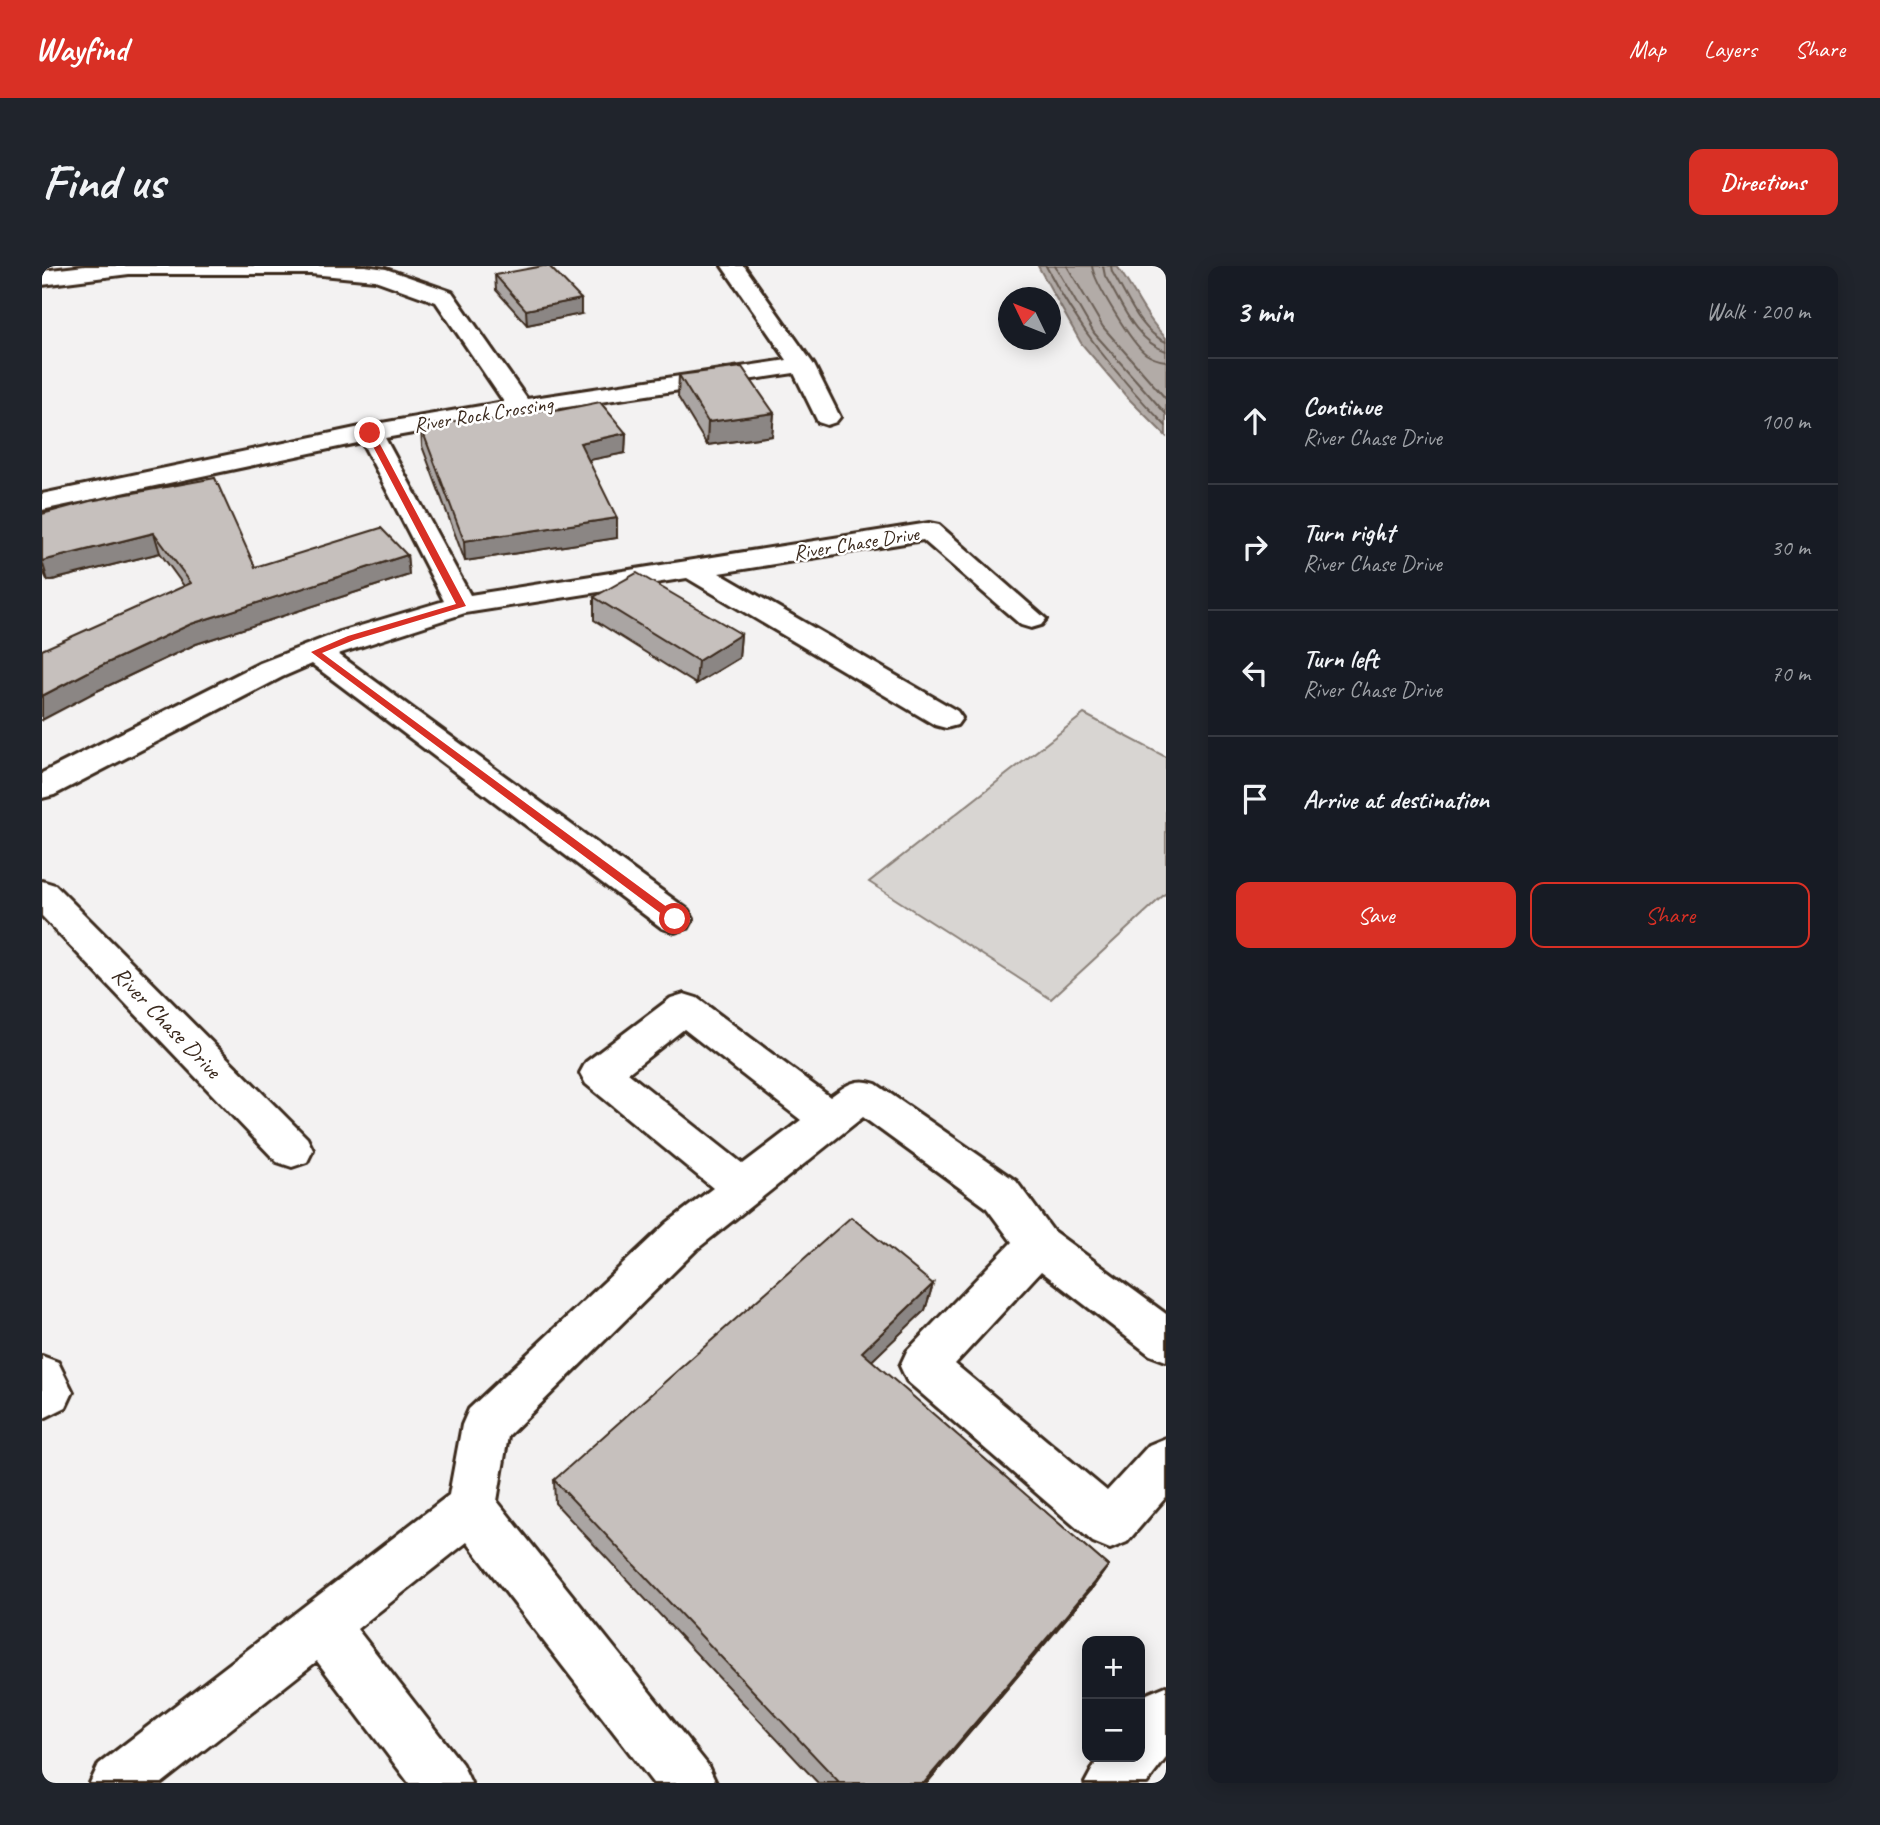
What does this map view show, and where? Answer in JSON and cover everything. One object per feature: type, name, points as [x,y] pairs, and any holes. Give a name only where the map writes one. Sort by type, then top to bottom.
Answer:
[{"type":"street","points":[[733,266],[802,365],[827,417]]},
{"type":"street","points":[[42,278],[129,267],[311,267],[378,274],[444,296],[520,407]]},
{"type":"street","name":"River Rock Crossing","points":[[42,502],[370,433],[520,407],[802,365]]},
{"type":"street","points":[[370,433],[461,606]]},
{"type":"street","name":"River Chase Drive","points":[[42,787],[271,670],[351,638],[461,606],[929,531],[1031,619]]},
{"type":"street","points":[[692,569],[946,718]]},
{"type":"street","points":[[315,652],[675,919]]},
{"type":"street","name":"River Chase Drive","points":[[42,894],[292,1150]]},
{"type":"street","points":[[743,1188],[600,1073],[684,1008],[831,1120]]},
{"type":"street","points":[[118,1783],[471,1508],[486,1425],[682,1236],[862,1095],[1001,1194],[1038,1244],[1166,1339]]},
{"type":"street","points":[[1038,1244],[923,1366],[1110,1525],[1166,1461]]},
{"type":"street","points":[[42,1377],[50,1392],[42,1396]]},
{"type":"street","points":[[471,1508],[688,1783]]},
{"type":"street","points":[[321,1625],[443,1783]]},
{"type":"street","points":[[1145,1741],[1166,1713]]},
{"type":"street","points":[[1113,1783],[1129,1762]]},
{"type":"shaded area","points":[[1084,714],[1166,757],[1166,893],[1051,999],[869,882]]},
{"type":"water","points":[[1038,266],[1117,266],[1166,338],[1166,436],[1126,396],[1081,343],[1061,307],[1061,287],[1050,287]]},
{"type":"building","points":[[549,266],[581,299],[526,310],[495,275]]},
{"type":"building","points":[[742,367],[774,413],[708,422],[679,375]]},
{"type":"building","points":[[600,402],[626,433],[580,443],[617,518],[464,541],[421,427],[485,416],[488,421]]},
{"type":"building","points":[[215,478],[255,567],[381,528],[407,555],[191,624],[42,696],[42,650],[191,583],[154,533],[42,561],[42,514],[90,501]]},
{"type":"building","points":[[637,573],[741,634],[698,661],[594,597]]},
{"type":"building","points":[[851,1217],[933,1284],[862,1352],[1108,1566],[924,1783],[840,1783],[554,1480]]},
{"type":"route","points":[[370,433],[461,606],[351,638],[315,652],[675,919]]}]
